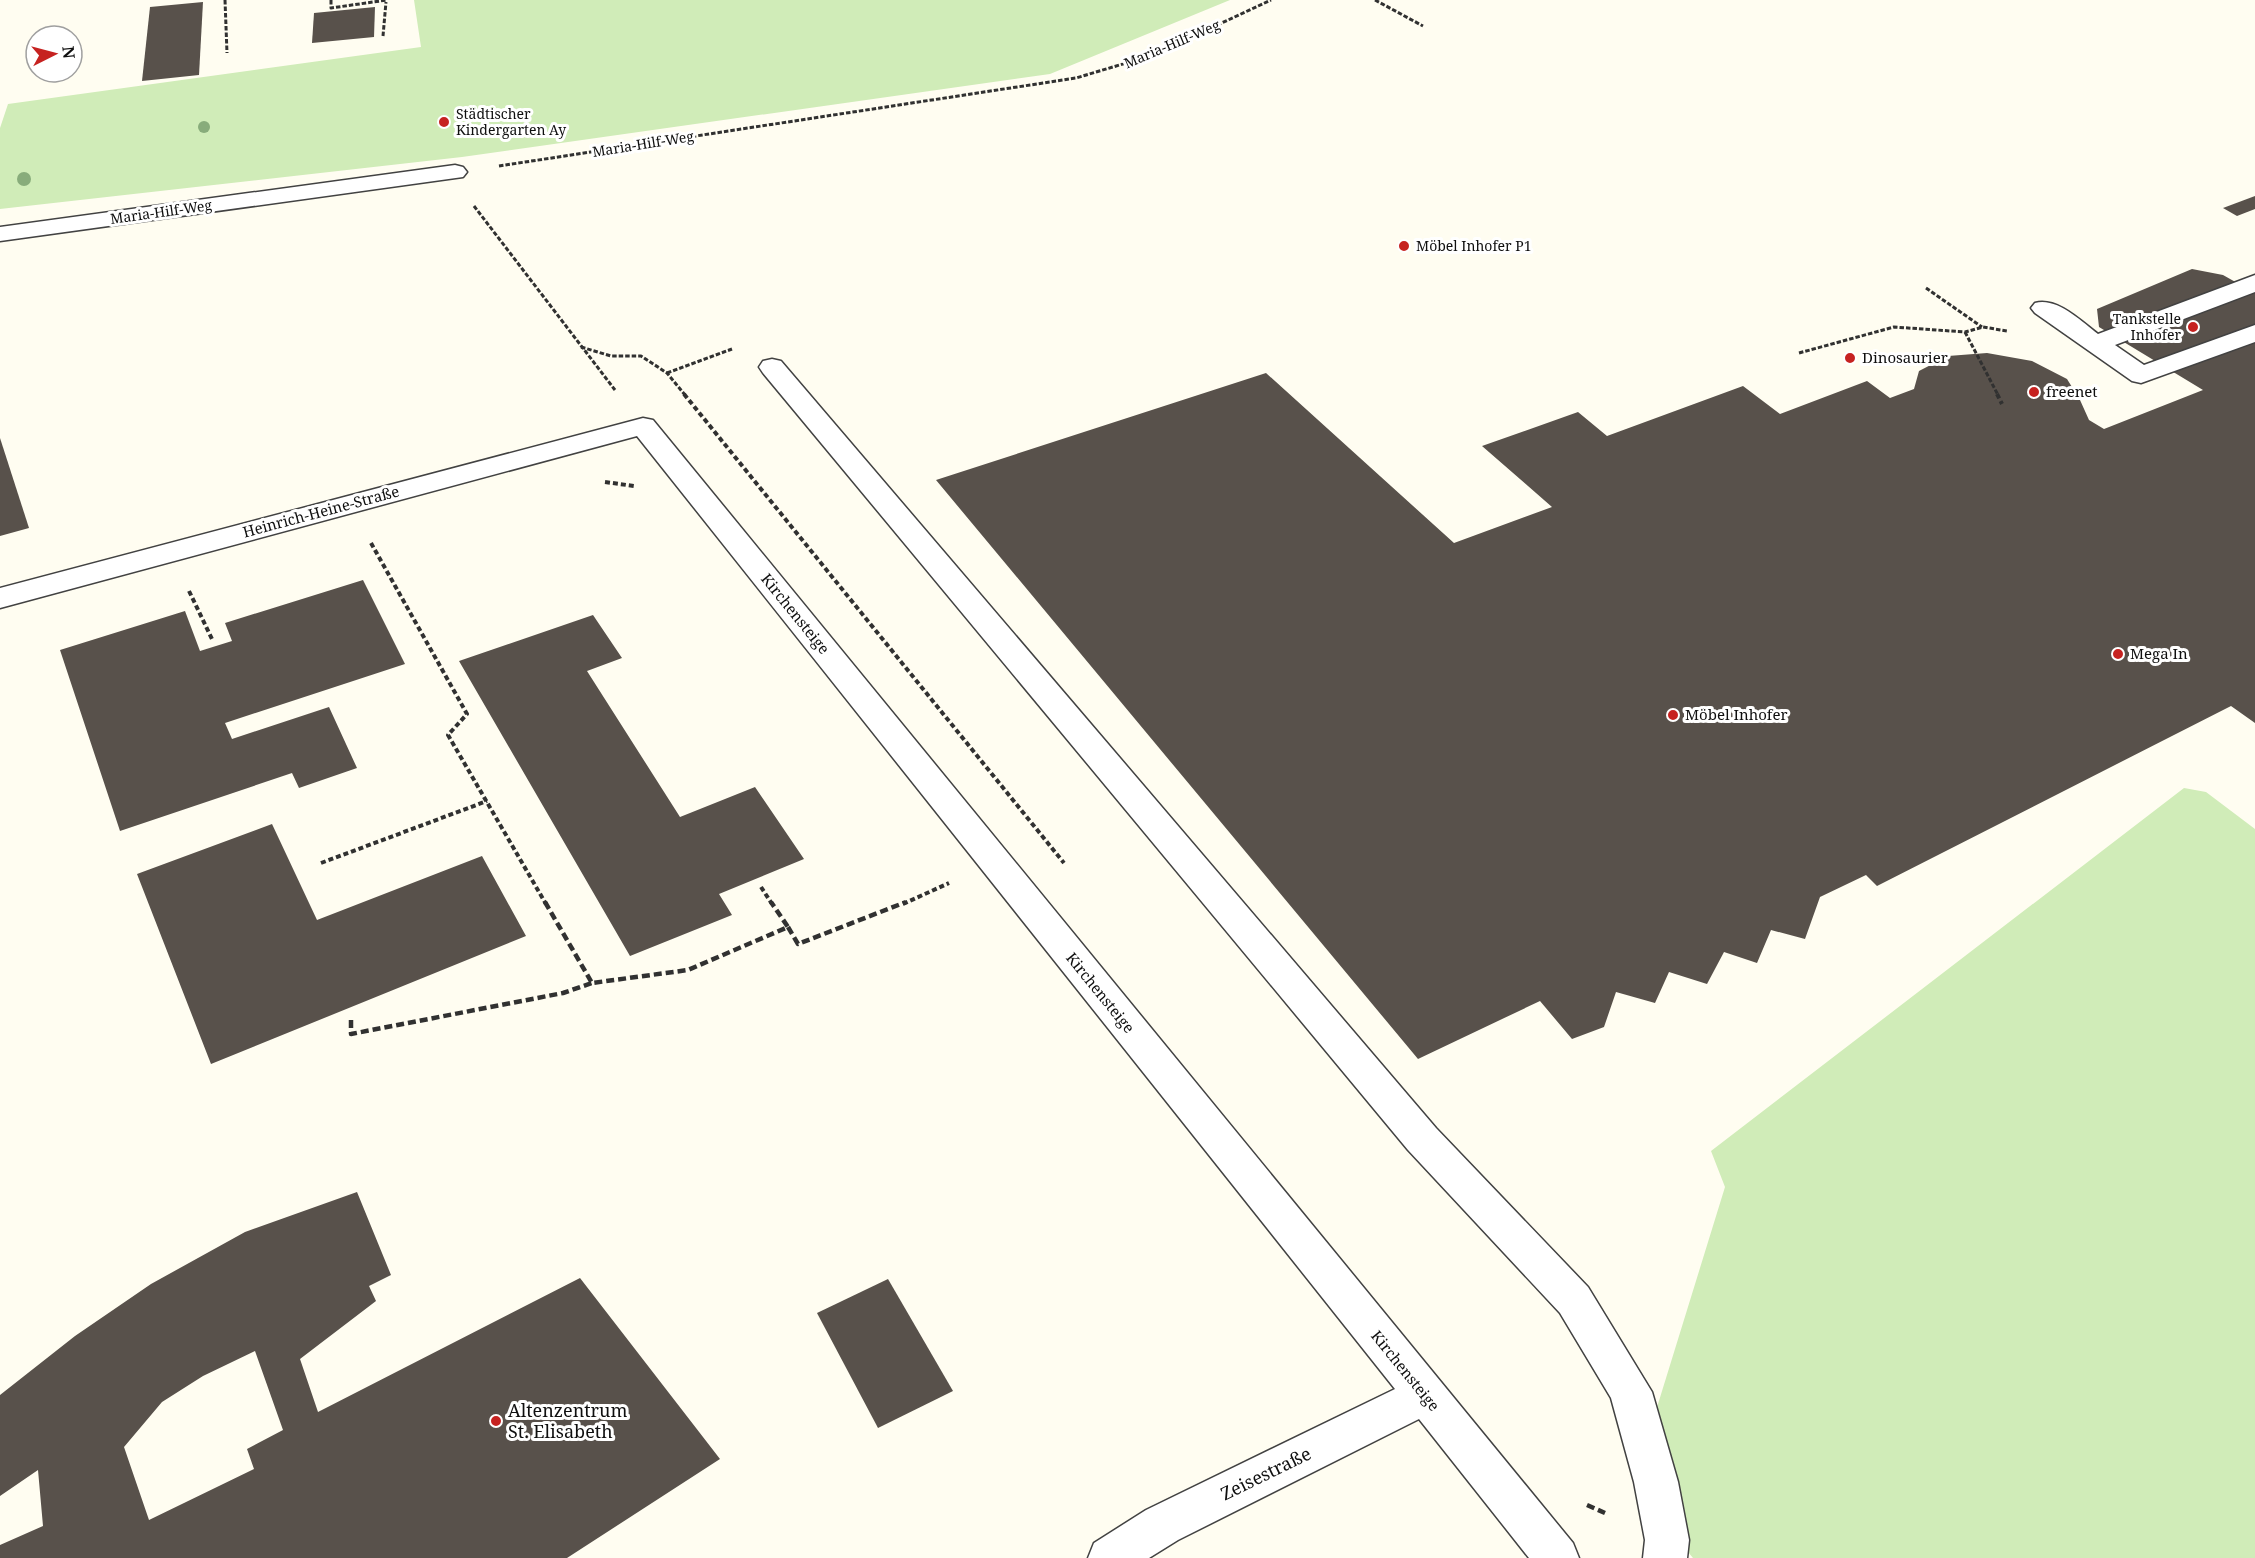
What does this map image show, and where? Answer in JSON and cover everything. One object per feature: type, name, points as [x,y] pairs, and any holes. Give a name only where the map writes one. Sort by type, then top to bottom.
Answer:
[{"type":"street","name":"Maria-Hilf-Weg","points":[[0,234],[455,172]]},
{"type":"street","points":[[2095,344],[2255,283]]},
{"type":"street","points":[[2227,294],[2255,326]]},
{"type":"street","points":[[2196,305],[2230,343]]},
{"type":"street","points":[[2044,308],[2141,375],[2255,333]]},
{"type":"street","points":[[2162,318],[2194,356]]},
{"type":"street","points":[[772,367],[1422,1139],[1574,1300],[1631,1392],[1656,1482],[1667,1540],[1665,1558]]},
{"type":"street","name":"Heinrich-Heine-Straße","points":[[0,598],[643,426]]},
{"type":"street","name":"Kirchensteige","points":[[643,426],[1557,1558]]},
{"type":"street","name":"Zeisestraße","points":[[1110,1558],[1162,1525],[1425,1395]]},
{"type":"path","points":[[225,0],[227,52]]},
{"type":"path","points":[[331,0],[331,8],[387,1],[383,36]]},
{"type":"path","name":"Maria-Hilf-Weg","points":[[455,172],[1076,78],[1153,55],[1271,0]]},
{"type":"path","points":[[1375,0],[1423,26]]},
{"type":"path","points":[[455,172],[466,196],[643,426]]},
{"type":"path","points":[[1926,288],[1983,327]]},
{"type":"path","points":[[1799,353],[1894,327],[1965,332],[1983,327],[2095,344]]},
{"type":"path","points":[[1965,332],[2002,404]]},
{"type":"path","points":[[667,373],[739,347]]},
{"type":"path","points":[[349,505],[467,714],[448,735],[592,983]]},
{"type":"path","points":[[188,588],[212,639]]},
{"type":"path","points":[[321,863],[487,801]]},
{"type":"path","points":[[761,887],[798,944],[898,906],[994,862]]},
{"type":"path","points":[[351,1020],[351,1034],[562,993],[592,983],[688,970],[788,927]]},
{"type":"green space","points":[[414,0],[1230,0],[1050,74],[462,157],[0,209],[0,128],[8,104],[421,47]]},
{"type":"green space","points":[[2184,788],[2206,792],[2255,829],[2255,1558],[1693,1558],[1633,1485],[1725,1187],[1711,1151]]},
{"type":"building","points":[[203,2],[199,75],[142,81],[150,7]]},
{"type":"building","points":[[375,7],[374,37],[312,43],[314,13]]},
{"type":"building","points":[[2255,196],[2255,209],[2237,216],[2223,208]]},
{"type":"building","name":"Möbel Inhofer","points":[[2192,269],[2223,275],[2255,293],[2255,723],[2231,706],[1877,886],[1866,875],[1820,897],[1805,939],[1771,930],[1757,963],[1724,952],[1707,984],[1669,972],[1655,1003],[1616,992],[1604,1027],[1572,1039],[1540,1001],[1418,1059],[936,480],[1266,373],[1454,543],[1552,507],[1482,446],[1578,412],[1607,436],[1743,386],[1780,414],[1867,381],[1890,398],[1914,389],[1919,371],[1948,356],[1987,353],[2032,361],[2067,379],[2089,420],[2104,429],[2203,390],[2099,327],[2097,309]]},
{"type":"building","points":[[0,438],[29,528],[0,536]]},
{"type":"building","points":[[363,580],[405,664],[225,723],[232,739],[329,707],[357,768],[299,788],[292,773],[120,831],[60,650],[185,611],[200,651],[232,641],[225,623]]},
{"type":"building","points":[[593,615],[622,658],[587,671],[680,817],[755,787],[804,859],[719,894],[732,915],[630,956],[459,661]]},
{"type":"building","points":[[272,824],[317,920],[482,856],[526,936],[211,1064],[137,874]]},
{"type":"building","points":[[357,1192],[391,1275],[369,1286],[376,1301],[300,1359],[318,1412],[580,1278],[720,1459],[567,1558],[0,1558],[0,1545],[43,1526],[38,1470],[0,1496],[0,1395],[75,1336],[151,1284],[245,1232]],"holes":[[[255,1351],[283,1430],[247,1449],[254,1469],[149,1520],[124,1447],[162,1402],[203,1376]]]},
{"type":"building","points":[[888,1279],[953,1391],[878,1428],[817,1313]]},
{"type":"place","name":"Städtischer Kindergarten Ay","points":[[444,122]]},
{"type":"place","name":"Möbel Inhofer P1","points":[[1404,246]]},
{"type":"place","name":"Tankstelle Inhofer","points":[[2193,327]]},
{"type":"place","name":"Dinosaurier","points":[[1850,358]]},
{"type":"place","name":"freenet","points":[[2034,392]]},
{"type":"place","name":"Mega In","points":[[2118,654]]},
{"type":"place","name":"Möbel Inhofer","points":[[1673,715]]},
{"type":"place","name":"Altenzentrum St. Elisabeth","points":[[496,1421]]}]
